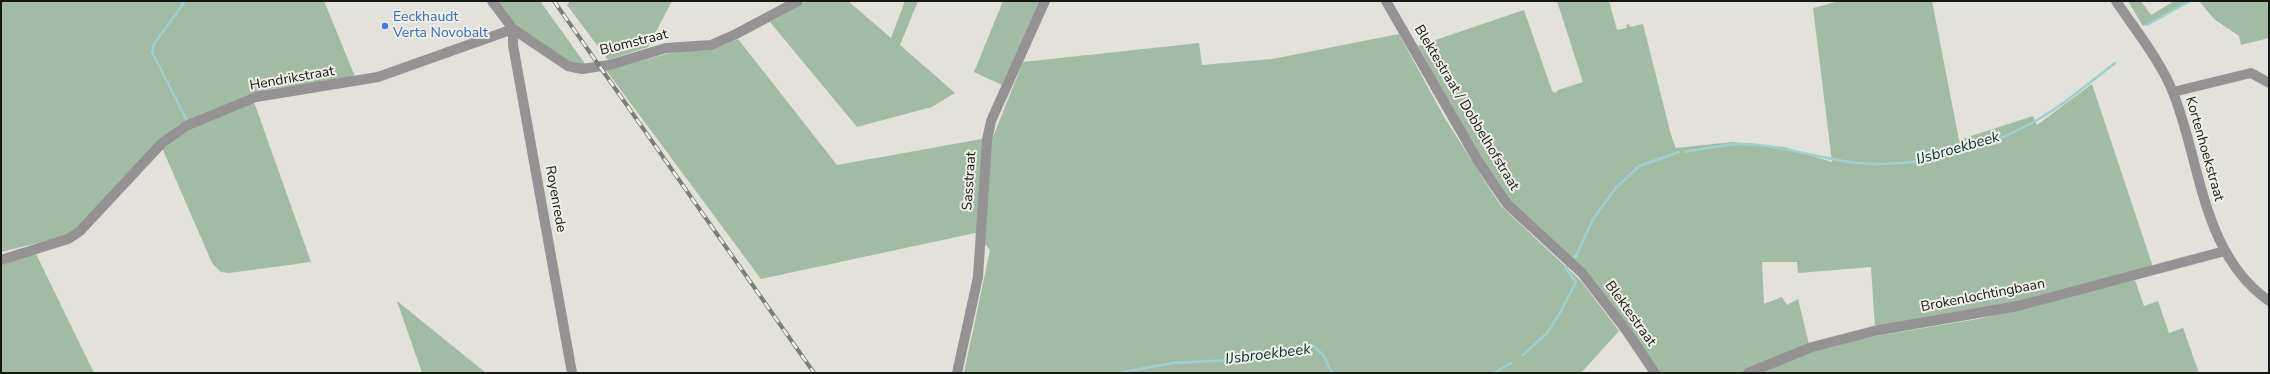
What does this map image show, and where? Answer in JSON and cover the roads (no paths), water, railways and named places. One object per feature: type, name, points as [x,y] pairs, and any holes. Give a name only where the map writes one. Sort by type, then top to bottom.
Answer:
[{"type":"street","name":"Blomstraat","points":[[492,1],[513,29],[568,66],[589,69],[666,48],[711,45],[730,38],[798,1]]},
{"type":"street","name":"Sasstraat","points":[[957,373],[978,277],[987,140],[991,121],[1045,1]]},
{"type":"street","name":"Blektestraat / Dobbelhofstraat","points":[[1386,1],[1478,161],[1507,204],[1582,273]]},
{"type":"street","name":"Kortenhoekstraat","points":[[2116,1],[2158,65],[2173,92],[2184,122],[2205,204],[2225,251],[2250,284],[2269,301]]},
{"type":"street","name":"Hendrikstraat","points":[[1,260],[68,239],[80,231],[162,143],[186,126],[256,97],[378,77],[513,29]]},
{"type":"street","name":"Royenrede","points":[[513,29],[513,45],[572,373]]},
{"type":"street","points":[[2173,92],[2251,73],[2269,83]]},
{"type":"street","name":"Brokenlochtingbaan","points":[[1748,373],[1819,345],[1874,331],[2018,306],[2225,251]]},
{"type":"street","name":"Blektestraat","points":[[1582,273],[1626,330],[1655,373]]},
{"type":"waterway","points":[[185,1],[154,44],[152,52],[186,119]]},
{"type":"waterway","name":"IJsbroekbeek","points":[[2147,25],[2190,1]]},
{"type":"waterway","name":"IJsbroekbeek","points":[[1685,152],[1742,144],[1786,149],[1859,163],[1885,164],[1939,158],[1991,142],[2016,131],[2062,104],[2115,63]]},
{"type":"waterway","name":"IJsbroekbeek","points":[[1573,259],[1576,256],[1593,219],[1615,189],[1639,166],[1679,152]]},
{"type":"waterway","name":"IJsbroekbeek","points":[[1523,355],[1547,333],[1560,313],[1576,282],[1566,269],[1568,264]]},
{"type":"waterway","name":"IJsbroekbeek","points":[[1118,373],[1173,363],[1231,360],[1314,346],[1324,356],[1332,373]]},
{"type":"waterway","name":"IJsbroekbeek","points":[[1494,373],[1511,363]]},
{"type":"railway","points":[[554,1],[814,373]]},
{"type":"place","name":"Eeckhaudt Verta Novobalt","points":[[385,26]]}]
